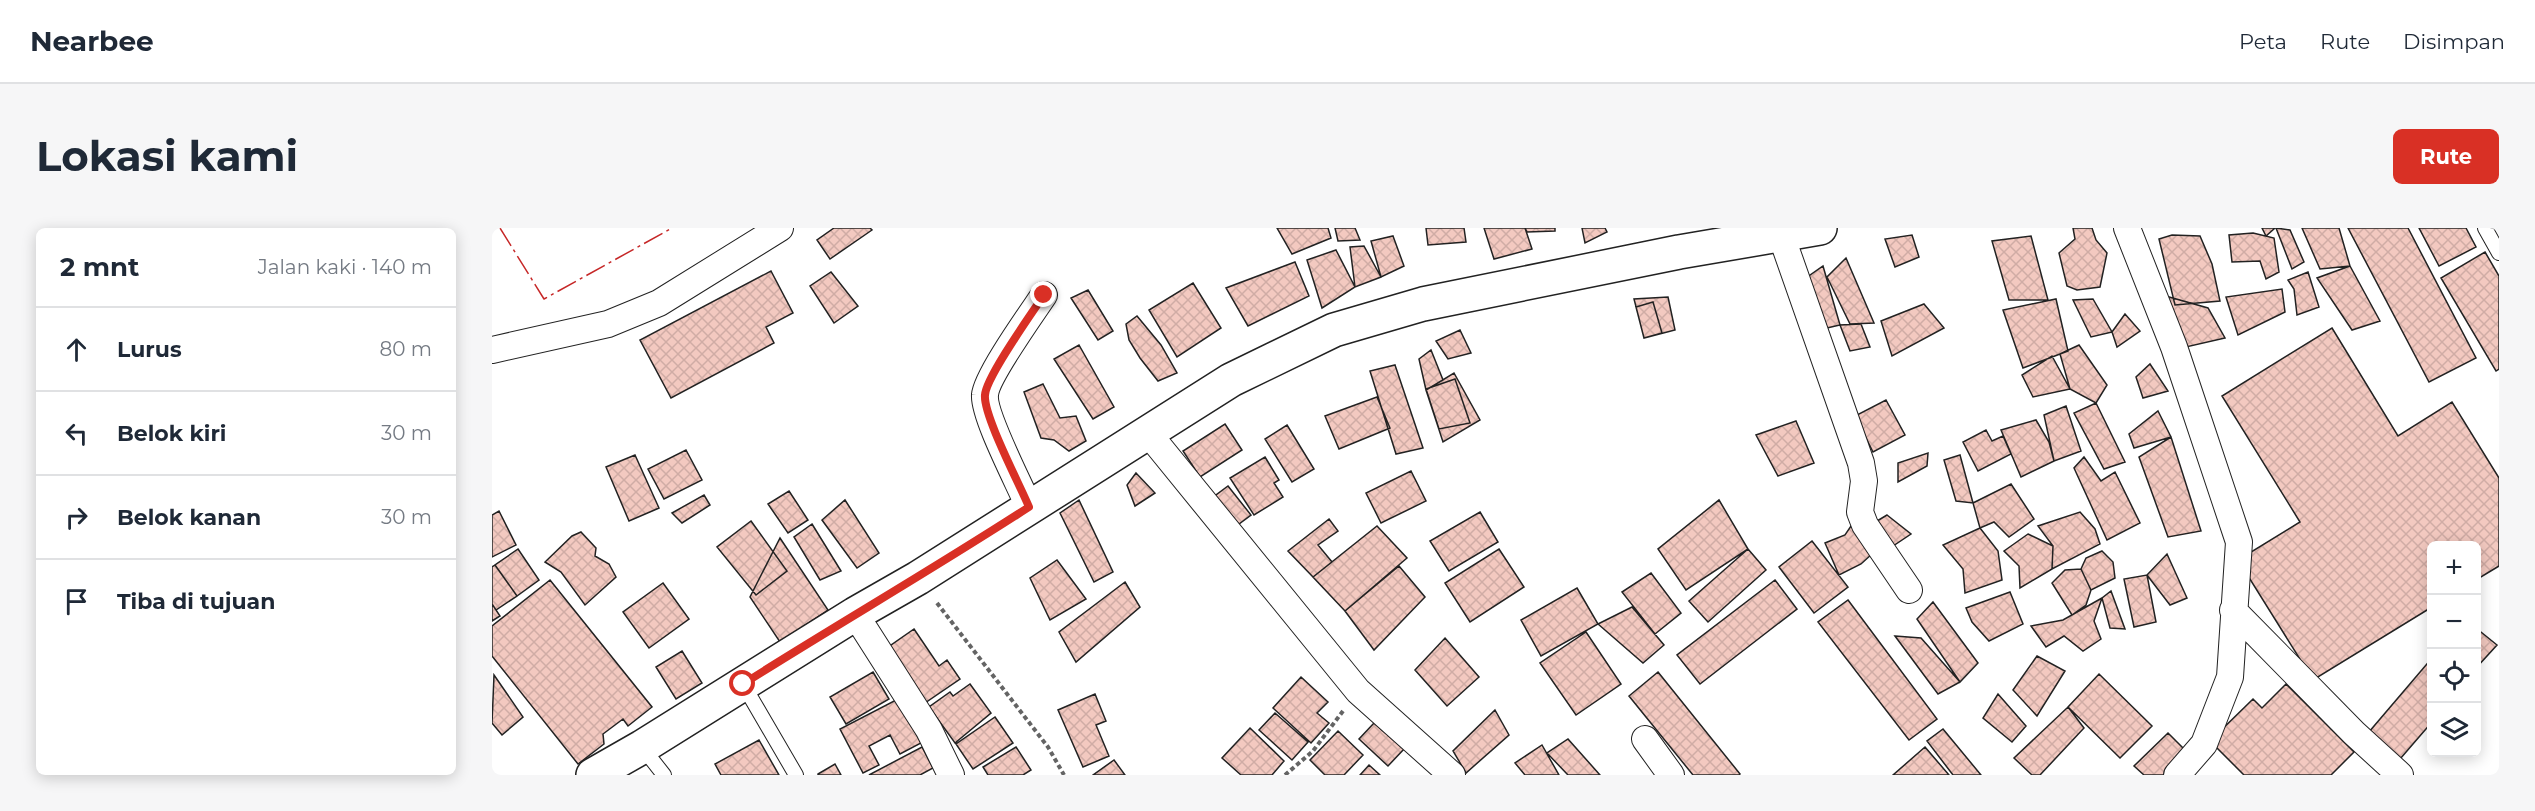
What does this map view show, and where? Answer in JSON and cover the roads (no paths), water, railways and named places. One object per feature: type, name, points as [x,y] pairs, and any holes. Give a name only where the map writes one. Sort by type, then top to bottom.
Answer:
[{"type":"main road","points":[[593,775],[855,614],[918,579],[1231,380],[1334,330],[1446,300],[1668,254],[1820,228]]},
{"type":"street","points":[[492,350],[608,324],[659,303],[780,228]]},
{"type":"street","points":[[2127,228],[2174,347],[2239,542],[2230,676],[2204,744],[2178,775]]},
{"type":"street","points":[[1781,235],[1861,463],[1864,481],[1860,512],[1865,525],[1910,590]]},
{"type":"street","points":[[1029,507],[988,415],[985,395],[991,377],[1044,295]]},
{"type":"street","points":[[1148,434],[1358,691],[1452,775]]},
{"type":"street","points":[[2233,610],[2354,733],[2400,775]]},
{"type":"street","points":[[855,614],[929,730],[951,775]]},
{"type":"street","points":[[1645,739],[1671,775]]},
{"type":"lane","points":[[2486,228],[2499,253]]},
{"type":"lane","points":[[743,684],[796,775]]},
{"type":"lane","points":[[642,747],[664,775]]}]
